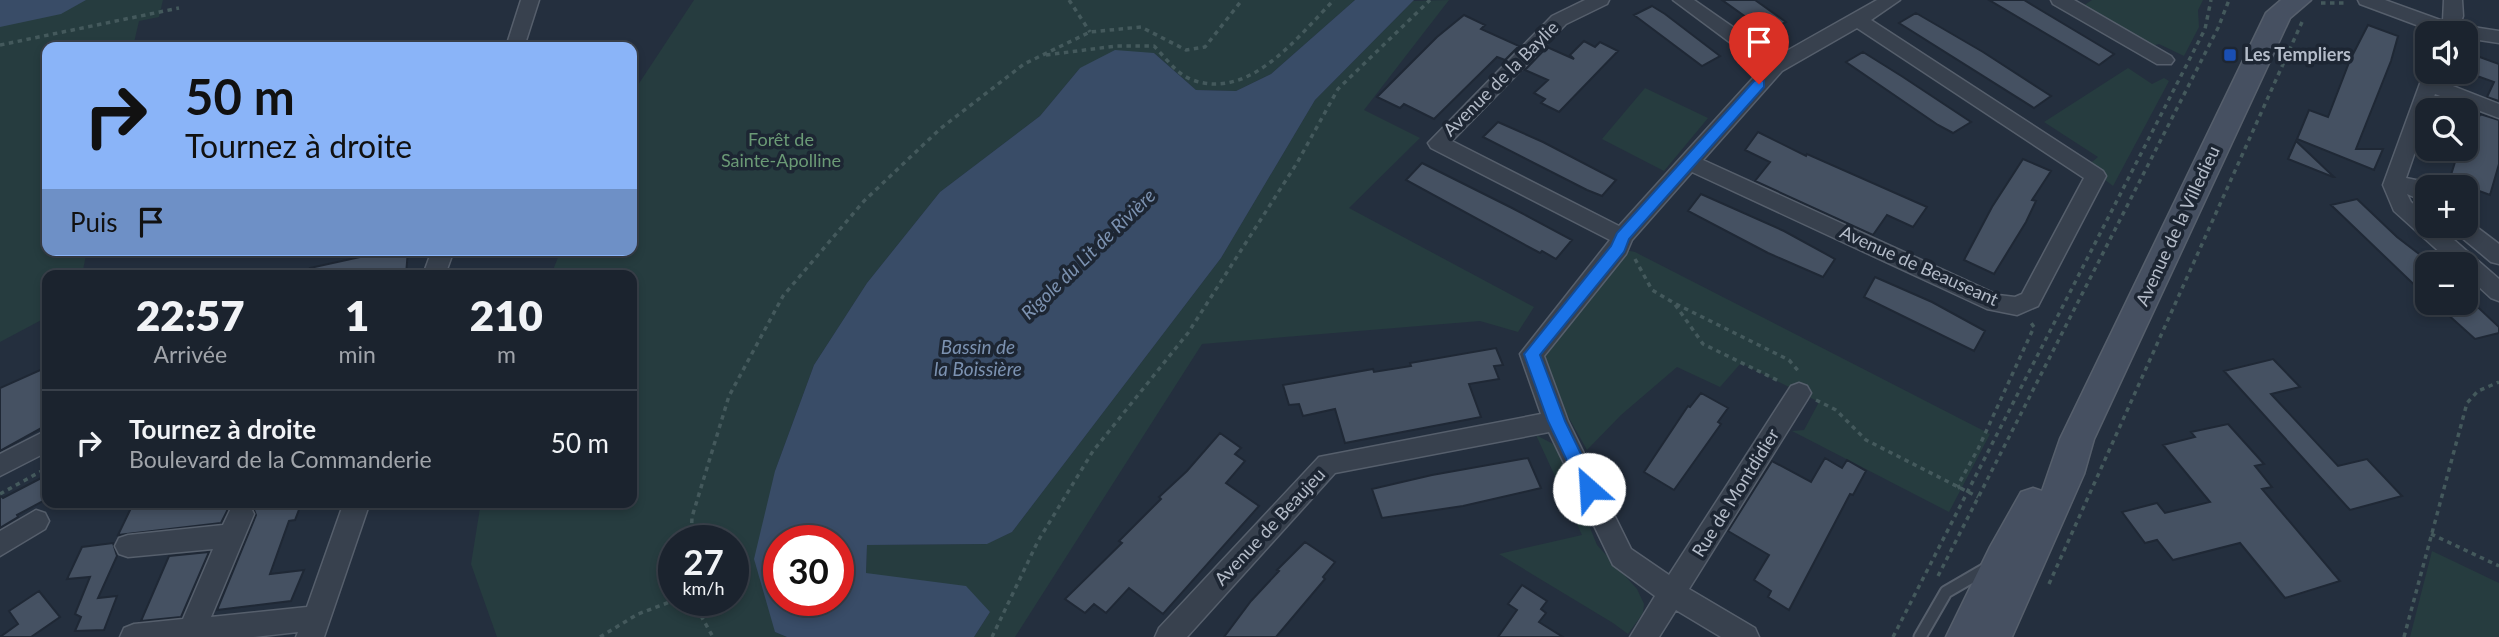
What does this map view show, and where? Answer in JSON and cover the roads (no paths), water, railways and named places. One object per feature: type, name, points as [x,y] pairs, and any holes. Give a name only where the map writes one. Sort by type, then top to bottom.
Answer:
[{"type":"street","points":[[517,42],[530,0]]},
{"type":"street","name":"Avenue de la Baylie","points":[[1600,0],[1559,20],[1438,143],[1620,242]]},
{"type":"street","points":[[1682,0],[1775,66]]},
{"type":"street","points":[[1745,637],[1674,594],[1622,557],[1556,421],[1532,354],[1620,242],[1775,66],[1891,0]]},
{"type":"street","points":[[2060,0],[2164,60]]},
{"type":"street","points":[[2452,21],[2453,0]]},
{"type":"street","points":[[2362,3],[2415,21]]},
{"type":"street","name":"Avenue de la Villedieu","points":[[1993,637],[2067,474],[2077,439],[2290,5]]},
{"type":"street","name":"Avenue de Beauseant","points":[[1690,162],[1995,303],[2017,306],[2030,300],[2096,176],[1858,20]]},
{"type":"street","points":[[2478,35],[2499,37]]},
{"type":"street","points":[[2429,84],[2393,185],[2402,206],[2499,292]]},
{"type":"street","points":[[2443,84],[2499,111]]},
{"type":"street","points":[[2393,185],[2415,187]]},
{"type":"street","points":[[2477,238],[2499,256]]},
{"type":"street","name":"Rue de Montdidier","points":[[1674,594],[1807,389]]},
{"type":"street","name":"Avenue de Beaujeu","points":[[1169,637],[1328,464],[1556,421]]},
{"type":"street","name":"Avenue de la Villedieu","points":[[1965,637],[2003,558],[2054,467],[2077,439]]},
{"type":"street","points":[[0,466],[42,443]]},
{"type":"street","points":[[134,637],[192,631],[313,627],[355,508]]},
{"type":"street","points":[[0,545],[36,521]]},
{"type":"street","points":[[128,547],[236,525],[192,631]]},
{"type":"street","points":[[1644,637],[1674,594]]},
{"type":"lane","points":[[1920,637],[1946,592],[2003,558]]},
{"type":"water","points":[[0,0],[86,0],[61,14],[0,27]]},
{"type":"water","name":"Bassin de la Boissière","points":[[1355,0],[1414,0],[1315,100],[1221,258],[1012,532],[987,544],[867,545],[866,573],[966,586],[990,612],[974,637],[787,637],[775,632],[770,616],[854,616],[854,525],[763,525],[763,590],[754,559],[775,471],[814,365],[867,283],[940,192],[1040,116],[1080,68],[1115,50],[1154,53],[1196,90],[1236,91],[1271,74]]},
{"type":"place","name":"Les Templiers","points":[[2230,55]]},
{"type":"park label","name":"Forêt de Sainte-Apolline","points":[[781,150]]},
{"type":"water label","name":"Rigole du Lit de Rivière","points":[[1088,254]]}]
